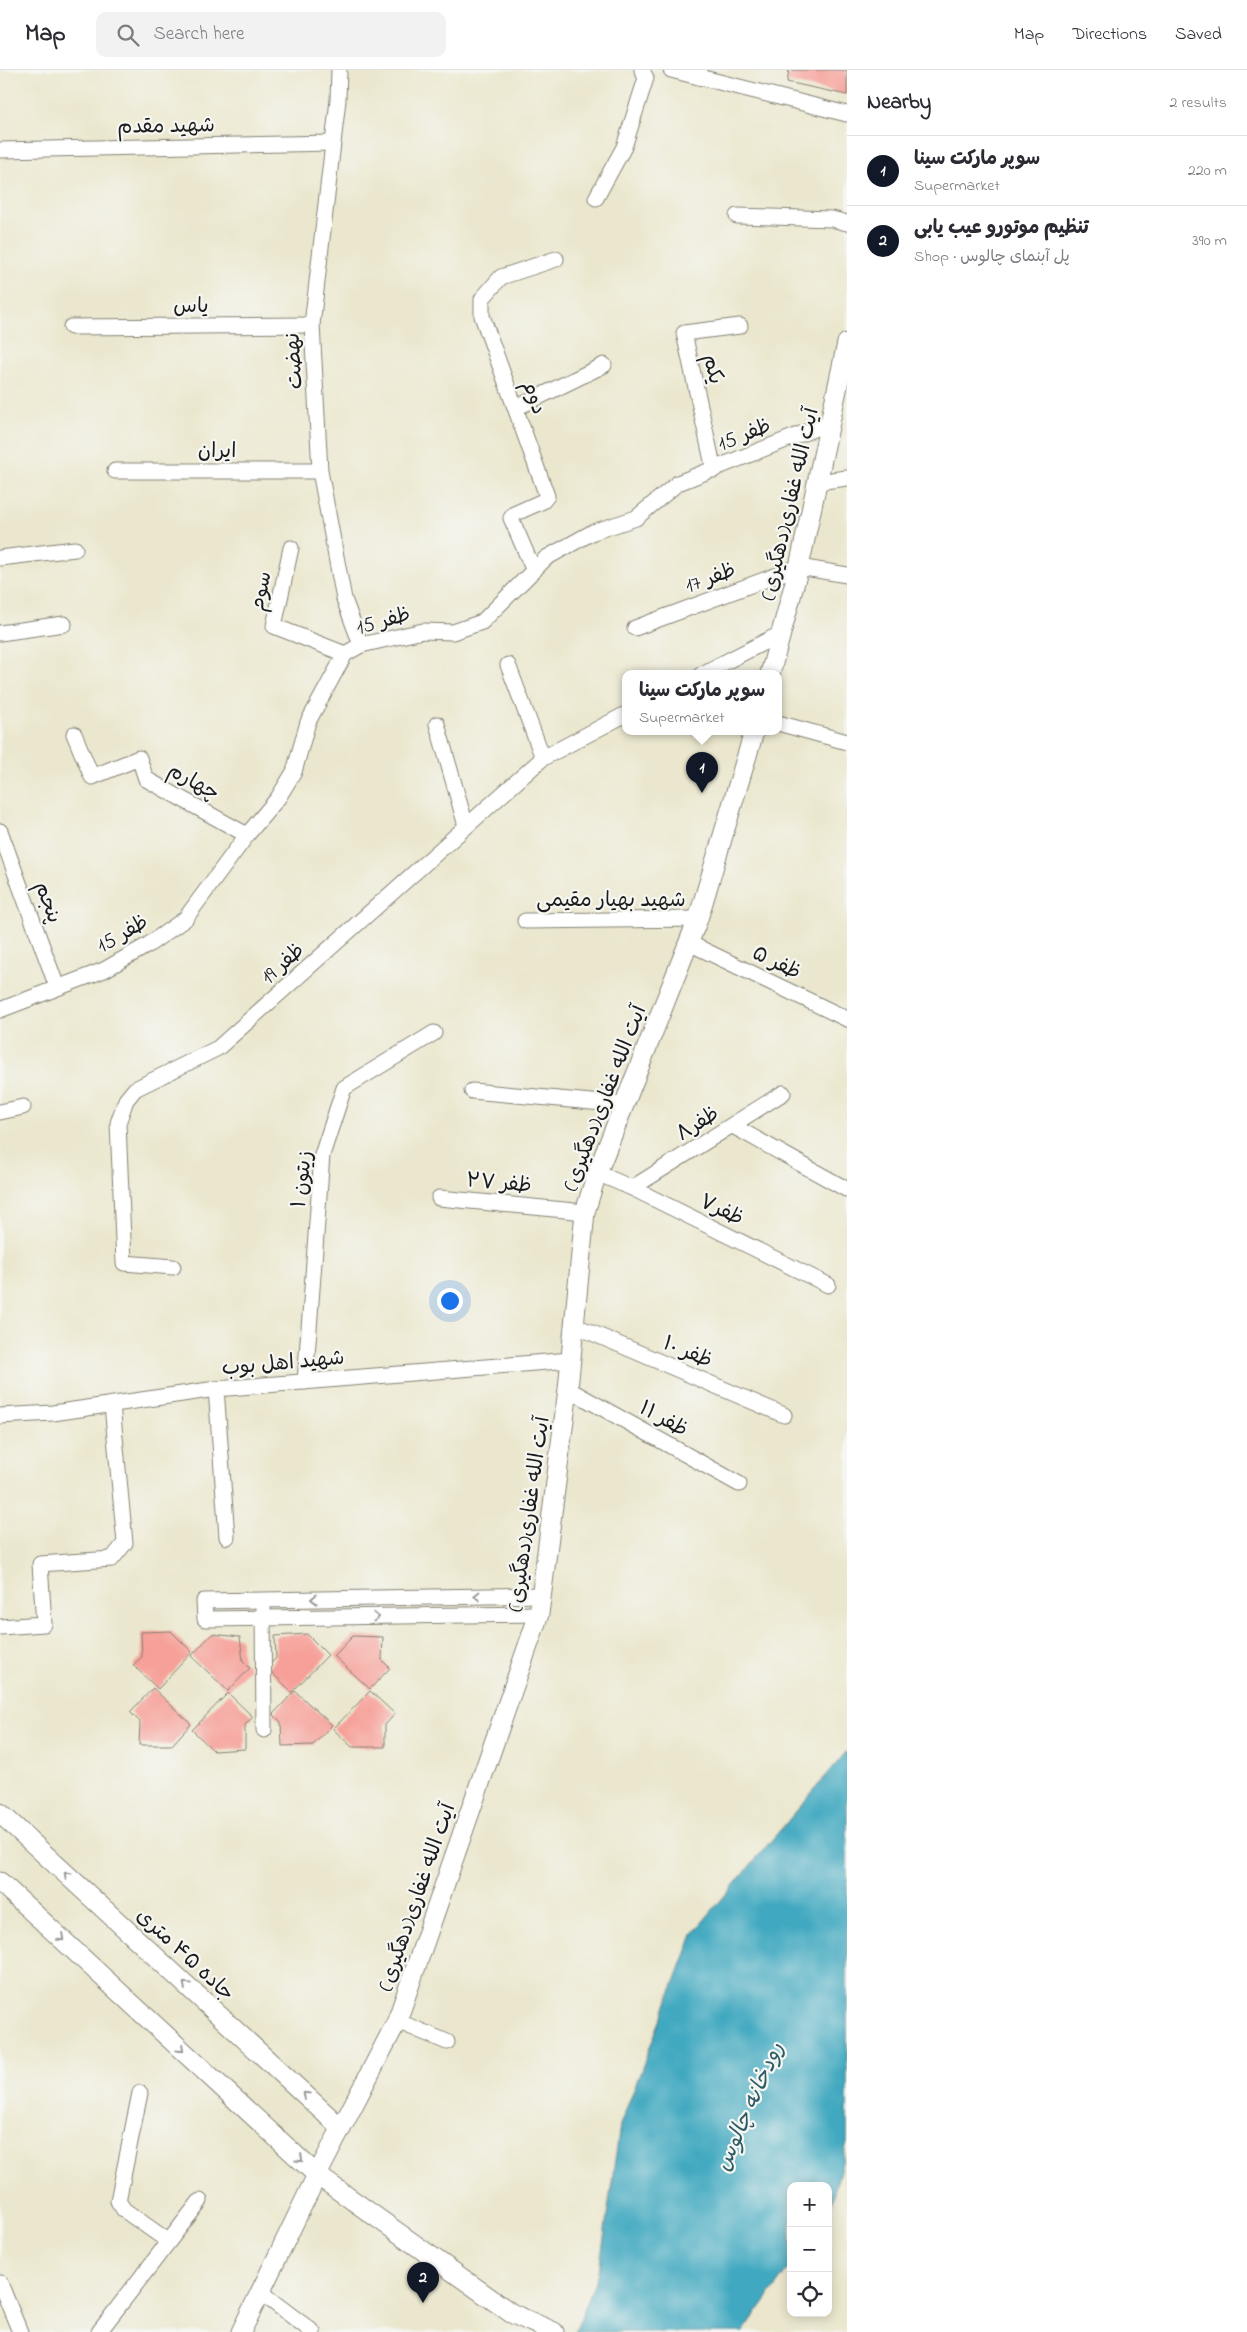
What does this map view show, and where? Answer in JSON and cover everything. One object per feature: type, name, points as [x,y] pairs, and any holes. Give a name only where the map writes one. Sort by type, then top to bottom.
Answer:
[{"type":"street","name":"نهضت","points":[[339,70],[338,100],[312,325],[320,471],[344,599],[361,645]]},
{"type":"street","points":[[596,198],[624,147],[646,78],[642,70]]},
{"type":"street","points":[[671,70],[699,74],[847,114]]},
{"type":"street","name":"شهید مقدم","points":[[0,150],[332,143]]},
{"type":"street","points":[[737,216],[832,219],[847,223]]},
{"type":"street","name":"دوم","points":[[534,571],[511,518],[514,514],[543,501],[547,496],[482,316],[482,299],[501,278],[556,259]]},
{"type":"street","name":"یاس","points":[[71,327],[312,325]]},
{"type":"street","name":"یکم","points":[[714,470],[684,333],[740,326]]},
{"type":"street","name":"آیت الله غفاری(دهگیری)","points":[[771,670],[799,567],[847,343]]},
{"type":"street","points":[[516,408],[604,365]]},
{"type":"street","name":"ظفر 15","points":[[0,1010],[104,970],[148,945],[186,918],[247,835],[278,798],[294,772],[308,722],[345,654],[361,645],[423,630],[453,632],[482,622],[546,558],[593,532],[636,518],[678,483],[831,422]]},
{"type":"street","name":"ایران","points":[[115,471],[320,471]]},
{"type":"street","points":[[817,482],[847,478]]},
{"type":"street","name":"سوم","points":[[291,548],[274,626],[345,654]]},
{"type":"street","points":[[0,558],[75,549]]},
{"type":"street","points":[[799,567],[847,574]]},
{"type":"street","name":"ظفر 17","points":[[635,628],[799,567]]},
{"type":"street","points":[[0,633],[64,624]]},
{"type":"street","points":[[710,670],[782,633]]},
{"type":"street","points":[[508,665],[543,758]]},
{"type":"street","name":"ظفر 19","points":[[174,1267],[124,1263],[118,1123],[126,1100],[136,1089],[218,1048],[543,758],[622,716]]},
{"type":"street","points":[[438,724],[466,826]]},
{"type":"street","points":[[782,724],[847,742]]},
{"type":"street","name":"چهارم","points":[[74,734],[92,777],[139,758],[146,778],[247,835]]},
{"type":"street","name":"آیت الله غفاری(دهگیری)","points":[[241,2332],[317,2175],[397,2020],[539,1614],[543,1595],[576,1326],[585,1212],[597,1173],[698,919],[753,735]]},
{"type":"street","name":"پنجم","points":[[0,831],[57,987]]},
{"type":"street","name":"شهید بهیار مقیمی","points":[[525,920],[698,919]]},
{"type":"street","name":"ظفر ۵","points":[[689,943],[847,1019]]},
{"type":"street","name":"زیتون ۱","points":[[305,1382],[322,1155],[344,1088],[434,1034]]},
{"type":"street","points":[[472,1091],[624,1105]]},
{"type":"street","name":"ظفر۸","points":[[632,1188],[783,1093]]},
{"type":"street","points":[[0,1112],[23,1107]]},
{"type":"street","points":[[733,1126],[846,1189]]},
{"type":"street","name":"ظفر۷","points":[[597,1173],[632,1188],[828,1285]]},
{"type":"street","name":"ظفر ۲۷","points":[[439,1198],[585,1212]]},
{"type":"street","name":"ظفر ۱۰","points":[[576,1326],[784,1415]]},
{"type":"street","name":"شهید اهل بوب","points":[[0,1416],[53,1413],[216,1389],[571,1360]]},
{"type":"street","points":[[216,1389],[227,1537]]},
{"type":"street","name":"ظفر ۱۱","points":[[568,1389],[739,1484]]},
{"type":"street","points":[[0,1627],[44,1624],[40,1564],[112,1559],[124,1543],[112,1405]]},
{"type":"street","points":[[539,1614],[205,1619],[204,1601],[543,1595]]},
{"type":"street","points":[[263,1599],[264,1730]]},
{"type":"street","name":"جاده ۴۵ متری","points":[[0,1813],[341,2128]]},
{"type":"street","points":[[0,1882],[317,2175],[511,2313],[554,2332]]},
{"type":"street","points":[[397,2020],[446,2042]]},
{"type":"street","points":[[140,2093],[118,2201],[124,2210],[168,2241]]},
{"type":"street","points":[[99,2332],[200,2201]]},
{"type":"street","points":[[0,2283],[20,2332]]},
{"type":"street","points":[[260,2292],[314,2332]]},
{"type":"water","name":"رودخانه چالوس","points":[[847,1751],[847,2143],[832,2201],[832,2182],[787,2182],[787,2271],[743,2332],[575,2332],[599,2272],[620,2125],[694,1932]]},
{"type":"building","points":[[789,70],[847,70],[847,95],[787,82]]},
{"type":"building","points":[[171,1631],[192,1652],[158,1689],[133,1665],[142,1657],[141,1632]]},
{"type":"building","points":[[212,1634],[240,1637],[243,1661],[250,1668],[228,1691],[191,1656]]},
{"type":"building","points":[[307,1634],[328,1655],[292,1692],[267,1668],[276,1658],[275,1636]]},
{"type":"building","points":[[353,1636],[383,1637],[382,1660],[390,1668],[370,1689],[334,1656]]},
{"type":"building","points":[[153,1688],[191,1724],[172,1745],[139,1745],[140,1722],[130,1712]]},
{"type":"building","points":[[295,1691],[332,1725],[313,1745],[282,1746],[281,1722],[273,1714]]},
{"type":"building","points":[[370,1691],[395,1714],[385,1725],[385,1747],[352,1747],[333,1729]]},
{"type":"building","points":[[228,1693],[253,1717],[245,1725],[245,1749],[214,1751],[192,1730]]},
{"type":"place","name":"سوپر مارکت سینا","points":[[702,793]]},
{"type":"place","name":"تنظیم موتورو عیب یابی","points":[[423,2303]]}]
